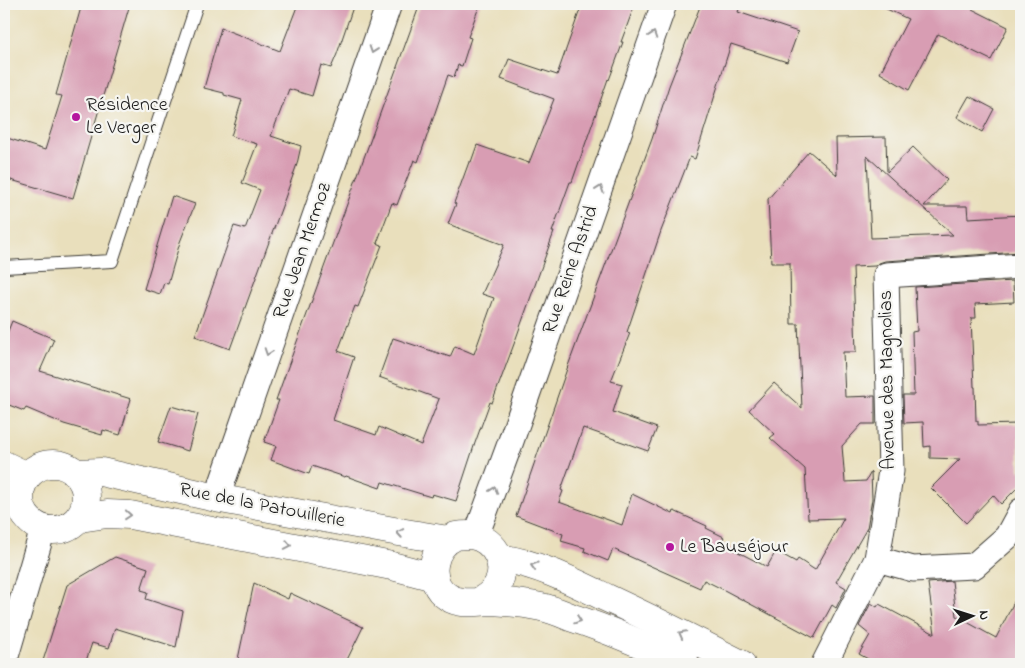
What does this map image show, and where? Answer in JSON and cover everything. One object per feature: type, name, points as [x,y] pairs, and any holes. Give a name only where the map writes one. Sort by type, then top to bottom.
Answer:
[{"type":"street","name":"Rue Jean Mermoz","points":[[221,499],[222,482],[389,4]]},
{"type":"street","name":"Rue Reine Astrid","points":[[476,536],[512,441],[664,4]]},
{"type":"street","name":"Avenue des Magnolias","points":[[824,664],[877,559],[891,471],[886,275],[1021,266]]},
{"type":"street","points":[[56,463],[68,466],[77,473],[86,489],[87,499],[85,509],[80,518],[67,528],[51,531],[43,529],[29,520],[21,506],[16,470],[56,463]]},
{"type":"street","name":"Rue de la Patouillerie","points":[[77,473],[101,472],[221,499],[415,535],[448,540],[465,534],[476,536]]},
{"type":"street","points":[[877,559],[913,569],[974,566],[1007,537],[1021,511]]},
{"type":"street","name":"Rue de la Patouillerie","points":[[80,518],[107,514],[130,515],[392,566],[434,577]]},
{"type":"street","points":[[4,663],[43,529]]},
{"type":"street","points":[[476,536],[483,538],[496,550],[500,558],[501,568],[500,579],[496,588],[489,596],[480,601]]},
{"type":"street","points":[[448,540],[435,557],[434,577],[439,588],[446,596],[457,602],[509,602],[542,607],[603,628],[686,664]]},
{"type":"street","points":[[500,558],[554,573],[662,624],[704,655],[741,664]]},
{"type":"lane","points":[[4,267],[112,261],[197,4]]},
{"type":"building","name":"Résidence Le Verger","points":[[82,4],[130,4],[73,198],[4,178],[4,137],[45,150],[62,96],[56,95]]},
{"type":"building","points":[[298,4],[354,4],[331,68],[321,65],[312,96],[289,89],[271,136],[301,146],[297,164],[230,349],[195,336],[234,226],[245,229],[260,190],[242,183],[257,144],[231,136],[242,100],[204,88],[221,28],[280,51]]},
{"type":"building","points":[[420,4],[480,4],[468,37],[471,38],[462,66],[458,65],[454,77],[448,75],[418,162],[414,160],[397,205],[392,203],[377,243],[382,245],[358,307],[355,306],[338,351],[354,357],[333,420],[376,435],[379,427],[421,445],[439,399],[379,377],[393,338],[450,357],[455,346],[474,354],[494,298],[482,294],[504,245],[448,224],[456,204],[454,203],[477,145],[529,163],[554,99],[501,79],[509,59],[557,75],[582,4],[635,4],[621,42],[623,42],[552,232],[554,232],[514,344],[475,443],[456,501],[432,494],[431,497],[382,482],[380,488],[312,466],[309,474],[271,460],[276,446],[264,442],[279,400],[276,400]]},
{"type":"building","points":[[701,4],[741,4],[738,12],[798,32],[787,62],[731,44],[695,159],[690,157],[661,231],[627,332],[630,333],[611,381],[622,384],[613,412],[657,428],[648,451],[583,428],[561,490],[563,491],[559,502],[622,525],[632,494],[673,514],[674,511],[707,526],[706,528],[724,537],[721,543],[767,567],[776,551],[796,562],[798,559],[815,570],[844,518],[808,519],[805,469],[770,438],[775,434],[749,410],[774,383],[802,408],[798,324],[791,324],[790,263],[771,263],[768,199],[809,151],[837,175],[836,138],[886,137],[887,172],[913,147],[947,180],[924,206],[967,206],[968,218],[1021,215],[1020,252],[885,261],[875,266],[853,267],[856,352],[843,352],[845,397],[875,396],[875,424],[862,424],[842,446],[845,482],[866,481],[871,472],[872,499],[867,528],[836,582],[846,588],[836,608],[832,605],[814,638],[704,580],[700,588],[613,549],[608,561],[584,551],[585,548],[561,541],[563,534],[516,516],[568,366],[652,139],[669,86]],"holes":[[[867,156],[953,235],[871,238]]]},
{"type":"building","points":[[876,4],[962,4],[1008,27],[991,60],[938,34],[909,90],[880,73],[908,19]]},
{"type":"building","points":[[969,96],[994,109],[982,132],[957,117]]},
{"type":"building","points":[[172,196],[195,204],[180,242],[168,284],[164,283],[160,294],[144,289]]},
{"type":"building","points":[[1013,281],[1014,302],[975,304],[976,318],[971,318],[976,421],[978,421],[978,425],[1018,424],[1021,484],[1001,504],[993,495],[966,523],[931,488],[960,459],[930,458],[930,446],[924,447],[923,422],[904,423],[903,395],[914,395],[912,332],[917,331],[915,287]]},
{"type":"building","points":[[12,321],[54,339],[40,371],[131,399],[120,435],[103,430],[102,435],[64,424],[26,408],[24,411],[4,403],[4,341]]},
{"type":"building","points":[[171,406],[198,414],[188,451],[158,442]]},
{"type":"building","points":[[115,557],[148,568],[141,590],[148,592],[146,599],[183,611],[176,647],[115,628],[109,648],[92,643],[85,664],[42,664],[67,585]]},
{"type":"building","points":[[952,581],[956,616],[996,638],[1021,588],[1021,664],[877,664],[859,654],[870,635],[859,626],[871,603],[877,607],[879,604],[935,634],[928,583]]},
{"type":"building","points":[[254,583],[288,599],[290,593],[363,627],[345,664],[237,664]]},
{"type":"place","name":"Résidence Le Verger","points":[[76,117]]},
{"type":"place","name":"Le Bauséjour","points":[[670,547]]}]
